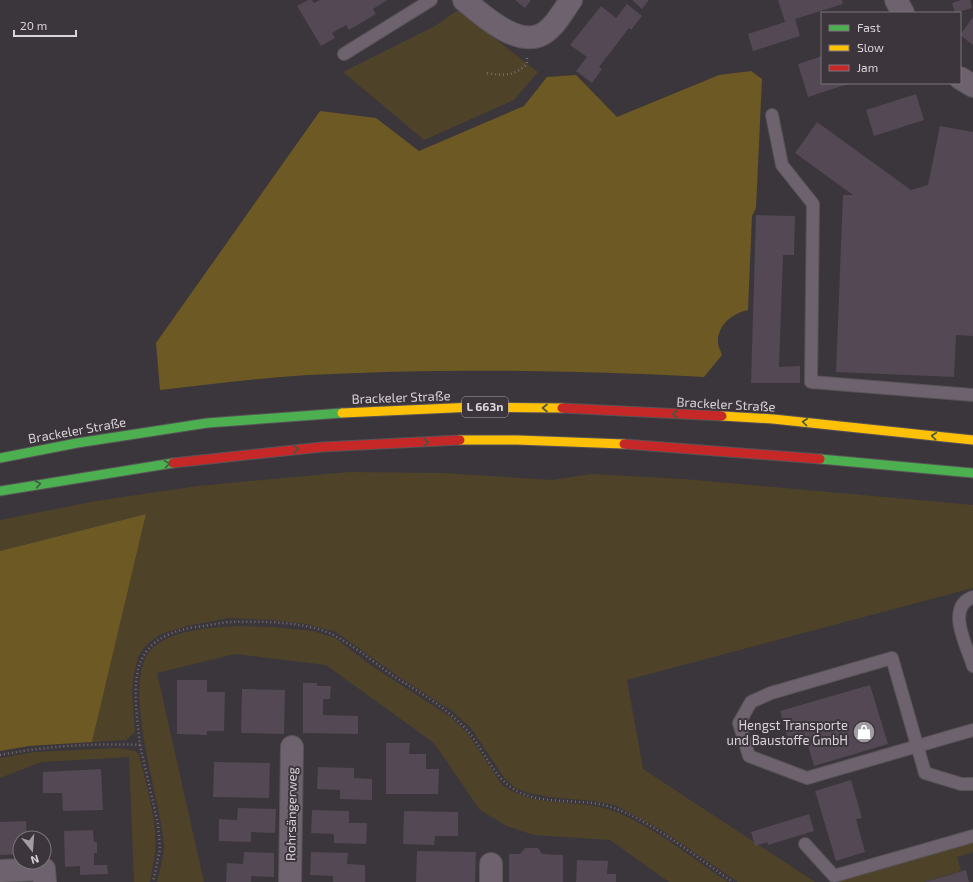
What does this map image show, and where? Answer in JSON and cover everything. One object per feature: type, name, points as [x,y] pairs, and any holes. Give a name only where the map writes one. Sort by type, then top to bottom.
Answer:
[{"type":"highway","name":"Brackeler Straße","points":[[0,458],[76,443],[207,423],[374,410],[474,407],[570,408],[773,419],[973,440]]},
{"type":"highway","points":[[0,491],[82,476],[294,448],[385,443],[516,440],[651,445],[973,473]]},
{"type":"highway","points":[[931,469],[973,479]]},
{"type":"street","points":[[464,0],[510,34],[526,37],[539,36],[550,28],[571,0]]},
{"type":"street","points":[[896,0],[902,12]]},
{"type":"street","points":[[961,79],[973,86]]},
{"type":"street","name":"Rohrsängerweg","points":[[290,882],[292,747]]},
{"type":"street","points":[[0,871],[44,869],[45,882]]},
{"type":"lane","points":[[344,54],[431,0]]},
{"type":"lane","points":[[772,115],[782,165],[813,204],[811,382],[973,395]]},
{"type":"lane","points":[[973,597],[967,599],[960,607],[958,620],[973,666]]},
{"type":"lane","points":[[973,730],[918,746],[807,778],[749,756],[739,723],[751,702],[771,693],[892,658],[918,746],[925,773],[961,784],[973,784]]},
{"type":"lane","points":[[805,844],[834,876],[973,836]]},
{"type":"path","points":[[487,73],[505,76],[518,72],[527,64],[526,37]]},
{"type":"path","points":[[153,882],[160,849],[158,824],[140,745],[135,699],[138,666],[151,644],[165,636],[188,628],[229,622],[271,623],[311,627],[336,636],[452,714],[470,733],[503,782],[512,789],[526,795],[550,800],[592,803],[614,808],[653,828],[734,882]]},
{"type":"path","points":[[0,755],[34,748],[116,744],[140,745]]},
{"type":"shaded area","points":[[458,10],[538,72],[514,100],[424,140],[343,72],[435,26]]},
{"type":"shaded area","points":[[751,71],[762,79],[756,208],[752,216],[748,310],[732,317],[723,325],[718,337],[718,346],[722,355],[704,377],[556,371],[407,371],[289,376],[160,390],[156,343],[320,111],[376,118],[419,151],[524,106],[547,77],[576,75],[617,117],[719,75]]},
{"type":"shaded area","points":[[349,472],[443,473],[552,480],[591,474],[684,479],[973,505],[973,588],[627,680],[643,769],[815,882],[738,882],[660,829],[615,805],[594,801],[549,797],[529,793],[515,788],[505,779],[471,728],[452,711],[398,676],[336,632],[307,624],[272,620],[228,618],[187,626],[161,634],[146,645],[138,657],[132,693],[135,732],[126,740],[92,742],[146,514],[0,551],[0,520],[96,501],[198,486]]},
{"type":"shaded area","points":[[146,514],[92,742],[29,746],[0,751],[0,551]]},
{"type":"shaded area","points":[[236,626],[273,627],[313,631],[335,638],[369,664],[452,718],[468,734],[502,785],[528,797],[555,802],[597,806],[626,816],[657,833],[728,882],[669,882],[610,840],[534,835],[507,826],[480,810],[434,743],[326,665],[235,654],[157,673],[204,882],[157,882],[164,846],[144,740],[140,710],[140,683],[144,661],[155,646],[173,636],[194,630]]},
{"type":"shaded area","points":[[118,748],[135,751],[139,755],[148,791],[155,828],[155,856],[150,882],[134,882],[129,757],[41,762],[0,778],[0,758],[35,752]]},
{"type":"shaded area","points":[[973,841],[973,852],[957,857],[961,871],[924,882],[831,882]]},
{"type":"building","points":[[308,0],[312,0],[314,3],[320,0],[387,0],[373,9],[376,14],[349,30],[346,25],[332,33],[335,38],[321,46],[297,6]]},
{"type":"building","points":[[515,0],[531,0],[525,8]]},
{"type":"building","points":[[632,0],[649,0],[642,9]]},
{"type":"building","points":[[778,0],[842,0],[843,4],[795,19],[800,36],[753,51],[748,34],[785,22]]},
{"type":"building","points":[[961,0],[970,0],[972,8],[955,12],[952,3]]},
{"type":"building","points":[[627,4],[642,16],[631,30],[629,28],[599,67],[602,69],[592,83],[576,71],[587,57],[570,45],[601,6],[616,18]]},
{"type":"building","points":[[973,17],[973,45],[961,36]]},
{"type":"building","points":[[821,56],[821,84],[848,84],[808,97],[798,64]]},
{"type":"building","points":[[916,94],[924,120],[874,136],[866,110]]},
{"type":"building","points":[[817,122],[911,190],[928,185],[940,126],[973,132],[973,336],[956,335],[954,377],[836,372],[843,195],[853,195],[795,153]]},
{"type":"building","points":[[756,215],[795,216],[794,255],[783,255],[779,367],[800,366],[800,383],[751,383]]},
{"type":"building","points":[[177,680],[207,680],[207,692],[225,692],[224,731],[207,731],[207,735],[177,734]]},
{"type":"building","points":[[303,683],[317,683],[317,686],[331,686],[330,699],[323,699],[323,715],[358,716],[358,734],[303,733]]},
{"type":"building","points":[[870,685],[888,744],[814,766],[805,735],[788,739],[780,711]]},
{"type":"building","points":[[242,689],[285,690],[284,734],[241,733]]},
{"type":"building","points":[[386,743],[410,743],[409,754],[426,754],[426,769],[439,769],[438,794],[386,794]]},
{"type":"building","points":[[214,762],[270,763],[269,798],[213,797]]},
{"type":"building","points":[[318,767],[354,768],[354,778],[372,779],[372,800],[340,799],[340,790],[317,789]]},
{"type":"building","points":[[101,769],[103,810],[63,811],[62,793],[43,793],[43,772]]},
{"type":"building","points":[[851,780],[862,818],[856,819],[865,852],[836,861],[815,791]]},
{"type":"building","points":[[238,808],[276,809],[275,833],[251,832],[251,842],[219,841],[219,819],[237,820]]},
{"type":"building","points":[[312,810],[349,811],[349,823],[367,823],[366,844],[334,843],[334,834],[311,833]]},
{"type":"building","points":[[404,811],[458,812],[458,836],[435,836],[434,845],[403,844]]},
{"type":"building","points":[[809,814],[814,831],[768,845],[767,842],[755,846],[751,832]]},
{"type":"building","points":[[26,821],[27,830],[12,830],[12,854],[0,855],[0,822]]},
{"type":"building","points":[[93,830],[94,842],[97,842],[97,853],[94,853],[94,865],[107,865],[108,874],[80,875],[80,866],[65,867],[64,831]]},
{"type":"building","points":[[525,848],[538,848],[542,854],[563,855],[563,882],[509,882],[509,854],[520,854]]},
{"type":"building","points":[[417,851],[476,852],[475,882],[416,882]]},
{"type":"building","points":[[244,852],[274,853],[274,877],[251,876],[251,882],[226,882],[227,863],[243,864]]},
{"type":"building","points":[[311,852],[348,853],[347,864],[365,865],[365,882],[333,882],[333,876],[310,875]]},
{"type":"building","points":[[577,860],[608,861],[607,874],[616,874],[616,882],[576,882]]},
{"type":"building","points":[[966,870],[969,882],[925,882]]},
{"type":"traffic: fast","points":[[0,458],[77,443],[207,423],[342,413]]},
{"type":"traffic: fast","points":[[820,459],[973,473]]},
{"type":"traffic: fast","points":[[0,491],[173,463]]},
{"type":"traffic: slow","points":[[342,413],[474,407],[562,408]]},
{"type":"traffic: slow","points":[[722,416],[773,419],[973,440]]},
{"type":"traffic: slow","points":[[460,440],[517,440],[624,444]]},
{"type":"traffic: jam","points":[[562,408],[722,416]]},
{"type":"traffic: jam","points":[[173,463],[322,447],[460,440]]},
{"type":"traffic: jam","points":[[624,444],[820,459]]},
{"type":"place","name":"Hengst Transporte und Baustoffe GmbH","points":[[864,732]]}]
